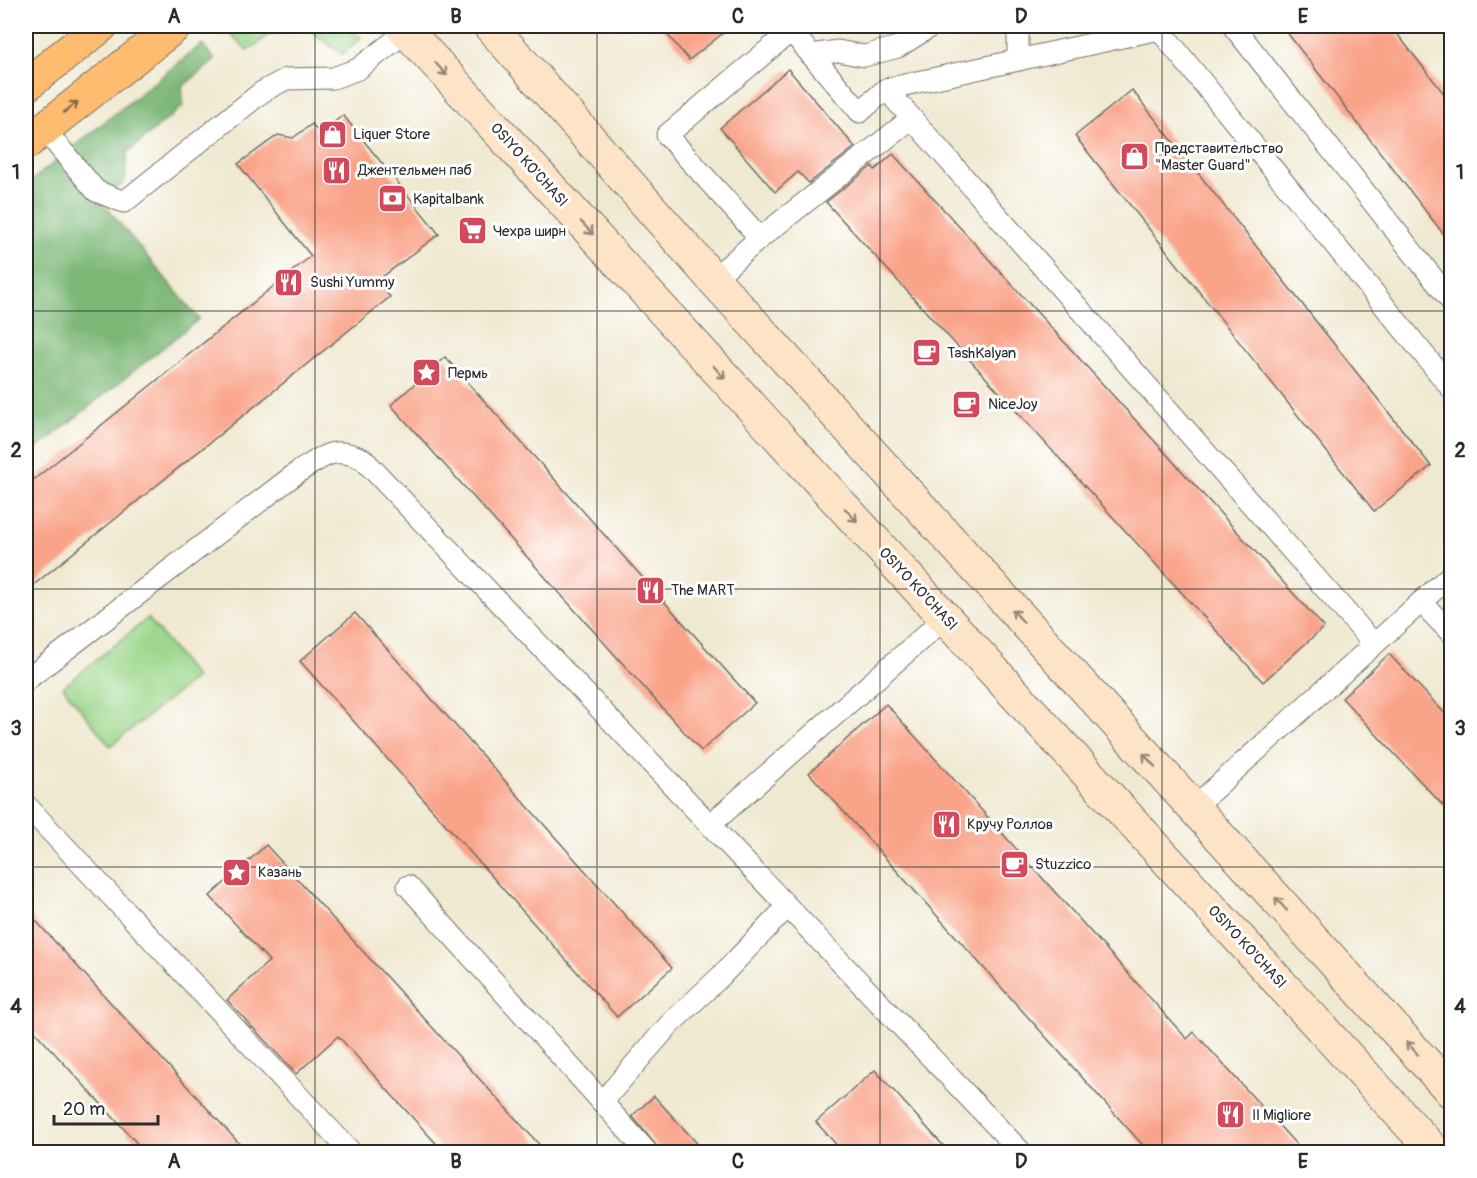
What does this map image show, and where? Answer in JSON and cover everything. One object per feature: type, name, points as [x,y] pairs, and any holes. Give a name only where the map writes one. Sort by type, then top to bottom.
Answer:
[{"type":"main road","points":[[26,85],[101,26]]},
{"type":"main road","points":[[35,136],[175,26]]},
{"type":"main road","points":[[490,26],[712,279],[1452,1092]]},
{"type":"main road","name":"OSIYO KO'CHASI","points":[[404,28],[1435,1152]]},
{"type":"lane","points":[[811,55],[838,51],[864,56],[898,47],[931,26]]},
{"type":"lane","points":[[1018,26],[1018,60]]},
{"type":"lane","points":[[1233,26],[1452,302]]},
{"type":"lane","points":[[35,136],[96,191],[124,202],[262,92],[286,79],[333,78],[358,69],[404,28]]},
{"type":"lane","points":[[759,237],[667,135],[791,31],[860,112],[886,89],[1159,29],[1452,389]]},
{"type":"lane","points":[[886,89],[1374,644]]},
{"type":"lane","points":[[712,279],[759,237],[911,118]]},
{"type":"lane","points":[[26,680],[298,472],[330,453],[347,452],[363,459],[1021,1152]]},
{"type":"lane","points":[[1193,808],[1452,574]]},
{"type":"lane","points":[[1421,602],[1452,634]]},
{"type":"lane","points":[[710,825],[945,618]]},
{"type":"lane","points":[[26,805],[351,1152]]},
{"type":"lane","points":[[408,886],[647,1152]]},
{"type":"lane","points":[[602,1102],[669,1025],[721,976],[787,907]]},
{"type":"green space","points":[[229,26],[280,26],[248,51],[225,28]]},
{"type":"green space","points":[[304,26],[345,26],[361,38],[342,54]]},
{"type":"green space","points":[[202,44],[215,60],[182,87],[183,106],[127,153],[125,182],[101,201],[199,319],[26,457],[26,185]]},
{"type":"green space","points":[[148,618],[196,678],[110,746],[63,687]]},
{"type":"building","points":[[660,26],[732,26],[689,60]]},
{"type":"building","points":[[1282,26],[1391,26],[1452,104],[1452,245]]},
{"type":"building","points":[[788,69],[855,147],[809,183],[798,172],[775,192],[720,128]]},
{"type":"building","points":[[1132,90],[1431,466],[1374,511],[1075,136]]},
{"type":"building","points":[[343,115],[439,234],[377,281],[390,297],[26,591],[26,486],[311,256],[238,164],[278,135],[293,138],[312,124],[320,134]]},
{"type":"building","points":[[893,154],[1324,627],[1263,682],[826,202],[872,166],[875,170]]},
{"type":"building","points":[[445,357],[755,703],[701,751],[391,405]]},
{"type":"building","points":[[355,613],[672,968],[617,1017],[300,661]]},
{"type":"building","points":[[1389,654],[1452,721],[1452,815],[1342,698]]},
{"type":"building","points":[[886,704],[1187,1039],[1194,1032],[1303,1152],[1149,1152],[809,773]]},
{"type":"building","points":[[266,845],[546,1152],[444,1152],[338,1036],[296,1074],[227,1000],[269,961],[210,896]]},
{"type":"building","points":[[26,910],[247,1152],[145,1152],[26,1022]]},
{"type":"building","points":[[875,1070],[949,1152],[843,1152],[816,1122]]},
{"type":"building","points":[[654,1096],[705,1152],[662,1152],[659,1149],[632,1116]]},
{"type":"place","name":"Liquer Store","points":[[332,134]]},
{"type":"place","name":"Представительство \"Master Guard\"","points":[[1134,157]]},
{"type":"place","name":"Джентельмен паб","points":[[337,170]]},
{"type":"place","name":"Kapitalbank","points":[[392,199]]},
{"type":"place","name":"Чехра ширн","points":[[472,231]]},
{"type":"place","name":"Sushi Yummy","points":[[289,282]]},
{"type":"place","name":"TashKalyan","points":[[926,353]]},
{"type":"place","name":"Пермь","points":[[427,373]]},
{"type":"place","name":"NiceJoy","points":[[967,404]]},
{"type":"place","name":"The MART","points":[[650,590]]},
{"type":"place","name":"Кручу Роллов","points":[[946,824]]},
{"type":"place","name":"Stuzzico","points":[[1014,864]]},
{"type":"place","name":"Казань","points":[[237,872]]},
{"type":"place","name":"Il Migliore","points":[[1231,1115]]}]
